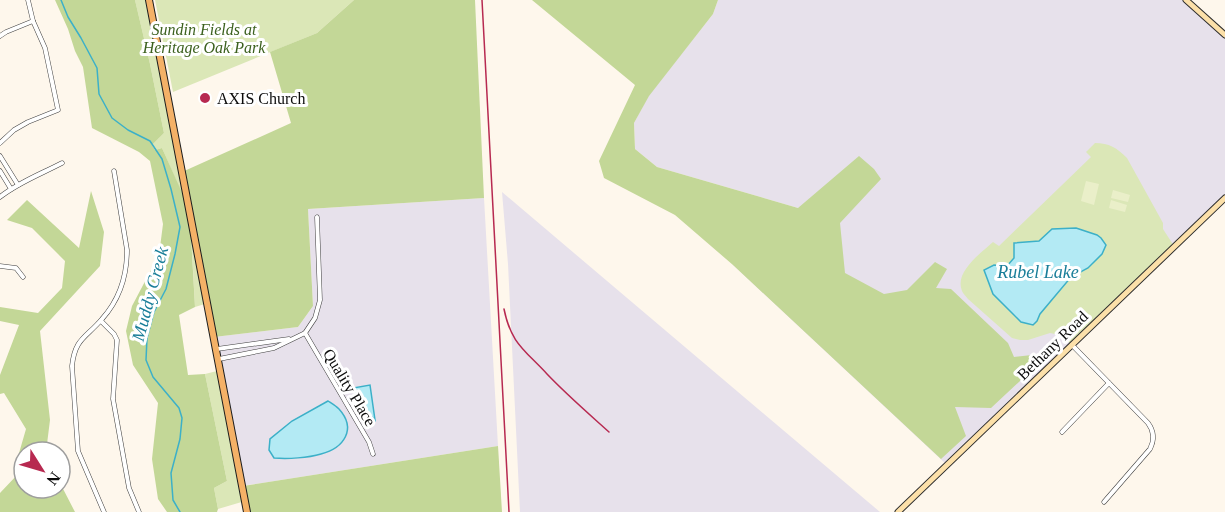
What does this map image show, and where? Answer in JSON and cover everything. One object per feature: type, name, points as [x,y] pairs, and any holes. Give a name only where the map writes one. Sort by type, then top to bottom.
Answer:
[{"type":"main road","points":[[149,0],[248,512]]},
{"type":"main road","points":[[1186,0],[1225,34]]},
{"type":"main road","name":"Bethany Road","points":[[898,512],[1225,198]]},
{"type":"street","points":[[0,143],[21,126],[58,110],[45,48],[33,21],[28,0]]},
{"type":"street","points":[[0,36],[33,21]]},
{"type":"street","points":[[0,156],[18,185]]},
{"type":"street","points":[[0,197],[18,185],[62,163]]},
{"type":"street","points":[[0,171],[11,189]]},
{"type":"street","points":[[104,512],[78,451],[72,366],[74,352],[80,341],[112,307],[124,283],[127,250],[114,171]]},
{"type":"street","points":[[219,359],[274,348],[304,333],[315,318],[320,300],[317,217]]},
{"type":"street","points":[[0,266],[15,268],[23,277]]},
{"type":"street","points":[[101,321],[117,340],[113,399],[129,488],[139,512]]},
{"type":"street","name":"Quality Place","points":[[304,333],[369,442],[373,454]]},
{"type":"street","points":[[217,348],[293,339]]},
{"type":"street","points":[[1072,345],[1152,428],[1154,439],[1150,449],[1104,502]]},
{"type":"street","points":[[1062,432],[1109,383]]},
{"type":"shaded area","points":[[718,0],[1186,0],[1225,35],[1225,198],[947,465],[733,265],[798,208],[657,167],[635,149],[634,123],[649,95],[713,14]]},
{"type":"shaded area","points":[[502,192],[880,512],[520,512],[508,264]]},
{"type":"shaded area","points":[[484,198],[498,446],[242,486],[214,337],[298,327],[313,306],[308,209]]},
{"type":"green space","points":[[55,0],[135,0],[164,133],[152,145],[155,150],[162,148],[189,208],[182,172],[291,123],[270,52],[317,33],[354,0],[475,0],[484,198],[308,209],[313,306],[298,327],[214,337],[190,218],[195,307],[179,315],[188,375],[205,374],[227,481],[214,488],[217,512],[167,512],[158,499],[152,459],[158,403],[133,365],[126,331],[132,306],[151,270],[158,263],[163,224],[150,161],[139,152],[92,128],[83,67]]},
{"type":"green space","points":[[135,0],[149,0],[208,303],[195,307],[190,212],[162,148],[155,150],[152,145],[164,133]]},
{"type":"green space","name":"Sundin Fields at Heritage Oak Park","points":[[155,0],[354,0],[317,33],[173,92]]},
{"type":"green space","points":[[532,0],[718,0],[713,14],[649,96],[634,123],[635,149],[657,167],[798,208],[859,156],[874,169],[881,179],[840,223],[845,273],[884,294],[907,290],[935,262],[947,269],[936,288],[951,289],[1008,343],[1014,357],[1050,353],[991,408],[955,407],[966,436],[941,459],[733,265],[675,215],[604,178],[599,161],[635,85]]},
{"type":"green space","points":[[1095,143],[1112,147],[1127,158],[1174,246],[1072,345],[1060,335],[1050,333],[1028,340],[1012,338],[968,299],[962,291],[962,277],[976,257],[993,242],[999,246],[1091,157],[1086,152]]},
{"type":"green space","points":[[1086,181],[1099,184],[1094,205],[1081,201]]},
{"type":"green space","points":[[1113,190],[1130,195],[1128,202],[1111,198]]},
{"type":"green space","points":[[91,191],[104,232],[100,266],[40,331],[50,420],[48,440],[23,440],[26,429],[4,393],[0,394],[0,375],[19,325],[0,321],[0,307],[38,313],[62,288],[65,261],[32,228],[7,220],[27,200],[79,248]]},
{"type":"green space","points":[[1111,200],[1127,205],[1125,212],[1109,208]]},
{"type":"green space","points":[[221,370],[245,501],[218,509],[214,488],[227,481],[205,374]]},
{"type":"green space","points":[[498,446],[502,512],[247,512],[243,486]]},
{"type":"green space","points":[[12,480],[12,500],[69,500],[75,512],[0,512],[0,493]]},
{"type":"water","name":"Rubel Lake","points":[[1076,228],[1101,238],[1106,245],[1102,254],[1088,268],[1071,277],[1033,325],[1021,322],[993,294],[984,270],[994,265],[1007,266],[1014,258],[1014,243],[1039,241],[1052,229]]},
{"type":"water","points":[[370,385],[375,420],[364,410],[353,388]]},
{"type":"water","points":[[328,401],[339,409],[347,424],[342,442],[329,451],[316,455],[274,458],[269,450],[270,439],[292,421]]},
{"type":"waterway","name":"Muddy Creek","points":[[61,0],[97,68],[99,94],[112,118],[128,130],[150,141],[162,159],[180,227],[166,289],[154,312],[147,338],[146,360],[153,377],[179,408],[182,418],[180,439],[171,473],[173,500],[180,512]]},
{"type":"railway","points":[[482,0],[509,512]]},
{"type":"railway","points":[[504,309],[511,331],[520,346],[609,432]]},
{"type":"place","name":"AXIS Church","points":[[205,98]]}]
